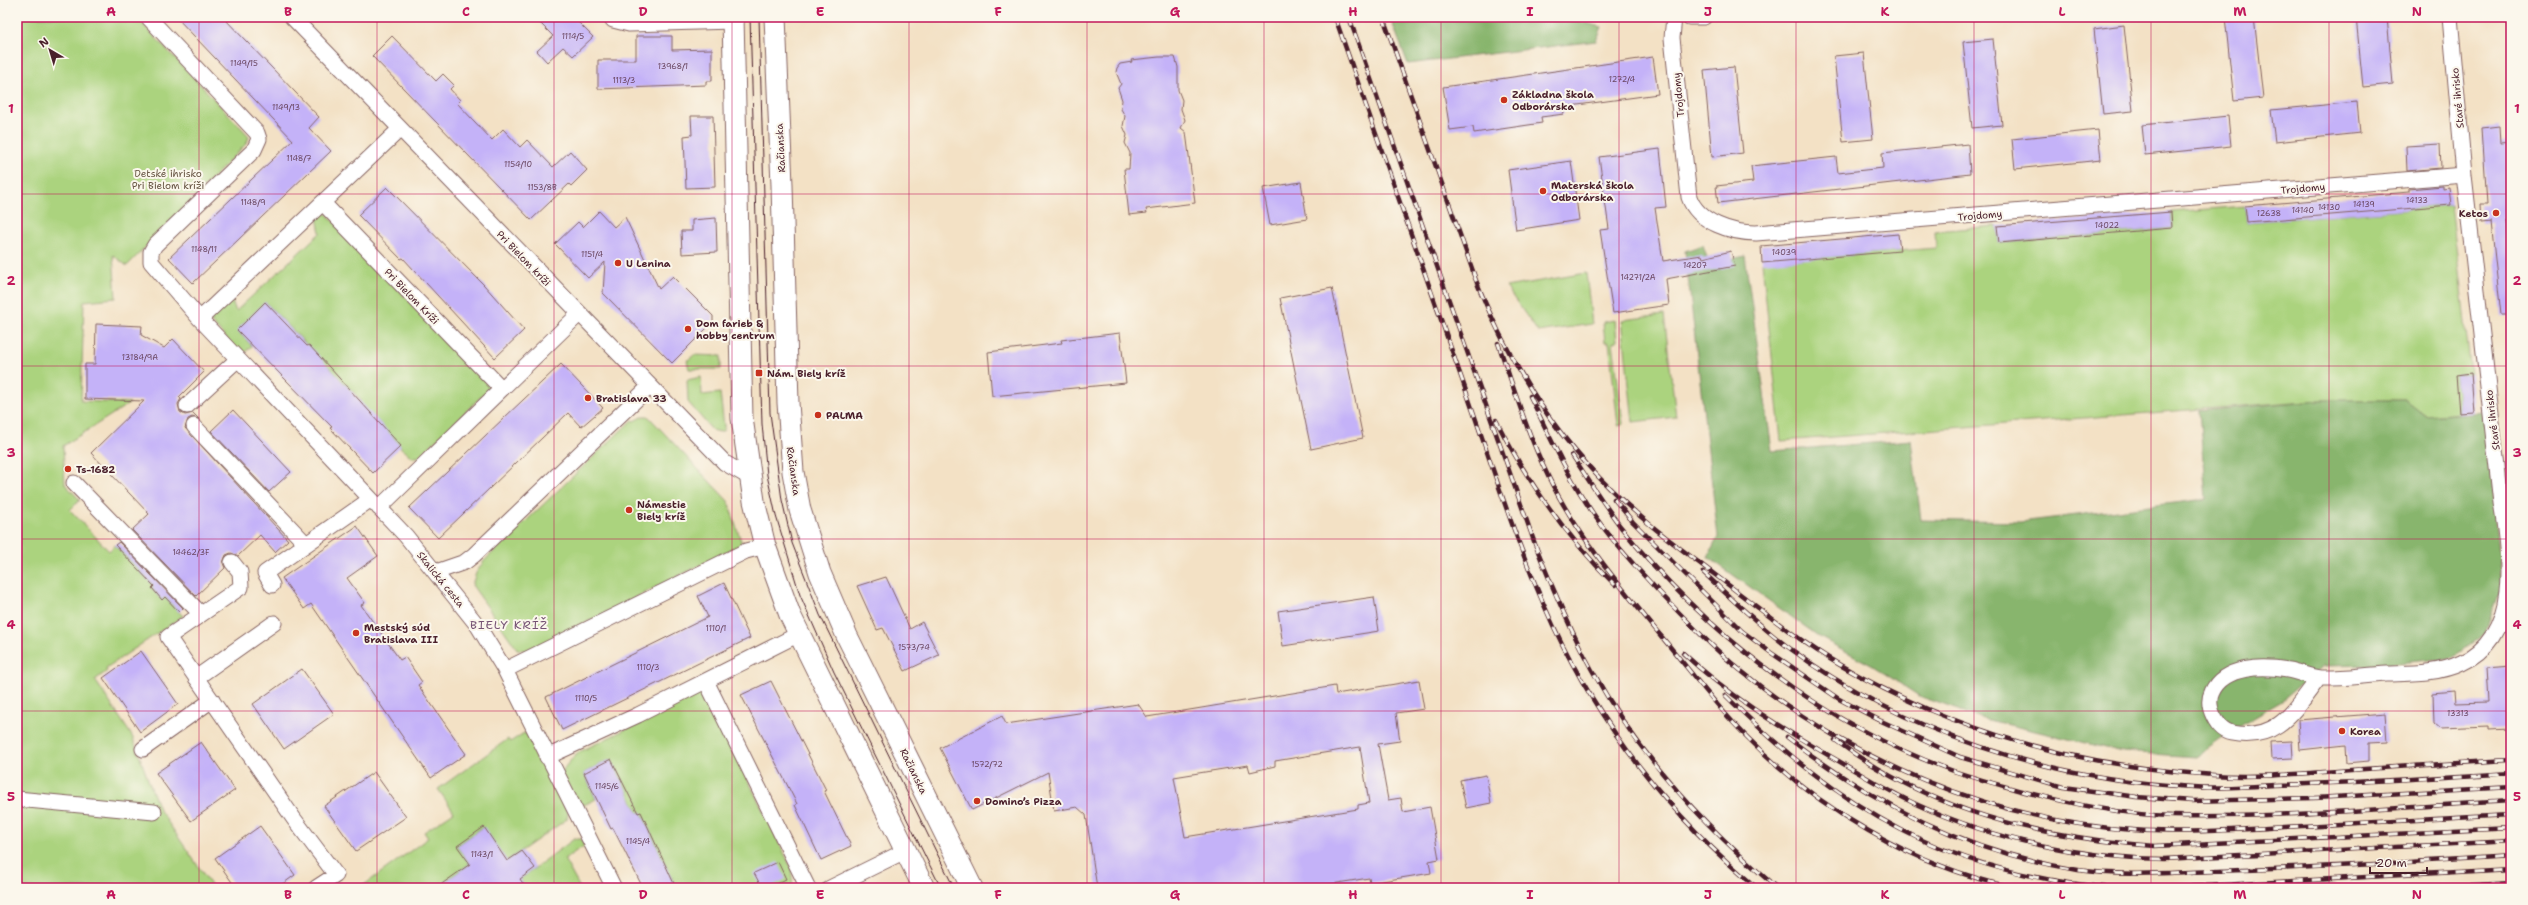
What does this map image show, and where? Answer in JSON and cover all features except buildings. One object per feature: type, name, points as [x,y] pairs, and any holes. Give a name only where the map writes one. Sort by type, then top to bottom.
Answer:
[{"type":"main road","name":"Račianska","points":[[775,17],[782,185],[788,403],[793,472],[800,510],[820,573],[847,636],[972,888]]},
{"type":"main road","points":[[733,19],[742,418],[749,477],[765,546],[777,583],[799,634],[924,888]]},
{"type":"street","name":"Skalická cesta","points":[[148,17],[257,133],[259,139],[254,150],[155,245],[150,257],[154,268],[200,319],[375,503],[436,572],[478,626],[505,670],[614,888]]},
{"type":"street","name":"Pri Bielom kríži","points":[[292,17],[399,130],[649,387]]},
{"type":"street","points":[[611,17],[614,20],[629,24],[733,19]]},
{"type":"street","name":"Trojdomy","points":[[1674,17],[1672,38],[1689,197],[1692,204],[1707,218],[1730,230],[1756,233],[2464,175]]},
{"type":"street","points":[[1689,17],[1704,17]]},
{"type":"street","name":"Staré ihrisko","points":[[2319,678],[2279,726],[2259,735],[2244,736],[2227,732],[2216,722],[2211,710],[2211,692],[2223,678],[2239,671],[2255,667],[2288,670],[2319,678],[2435,671],[2461,664],[2479,652],[2493,636],[2502,615],[2509,572],[2508,540],[2501,495],[2464,175],[2450,17]]},
{"type":"street","points":[[200,319],[399,130]]},
{"type":"street","name":"Pri Bielom Kríži","points":[[323,203],[502,388]]},
{"type":"street","points":[[272,585],[265,574],[306,544],[375,503],[502,388],[579,314]]},
{"type":"street","points":[[187,406],[238,359]]},
{"type":"street","points":[[436,572],[465,562],[474,555],[649,387],[725,463],[749,477]]},
{"type":"street","points":[[194,426],[306,544]]},
{"type":"street","points":[[74,483],[201,614]]},
{"type":"street","points":[[505,670],[746,550],[765,546]]},
{"type":"street","points":[[232,562],[240,572],[241,587],[168,637],[294,819],[336,875],[316,888]]},
{"type":"street","points":[[196,678],[274,623]]},
{"type":"street","points":[[548,757],[706,682],[799,634]]},
{"type":"street","points":[[706,682],[808,888]]},
{"type":"street","points":[[143,749],[212,700]]},
{"type":"street","points":[[17,799],[154,812]]},
{"type":"street","points":[[830,888],[906,851]]},
{"type":"green space","name":"Detské ihrisko Pri Bielom kríži","points":[[17,17],[136,17],[249,136],[247,143],[127,266],[113,255],[116,298],[84,301],[81,401],[130,403],[63,446],[65,484],[80,500],[70,510],[109,551],[115,545],[154,586],[152,588],[161,599],[165,597],[183,616],[106,668],[107,671],[95,680],[132,736],[159,809],[213,888],[17,888]]},
{"type":"green space","points":[[1390,17],[1561,17],[1602,27],[1596,41],[1408,64]]},
{"type":"green space","points":[[2451,205],[2471,373],[2456,375],[2459,413],[2427,416],[2406,400],[2320,400],[1781,441],[1762,262],[1936,248],[1935,231],[1997,226],[1999,243],[2172,228],[2171,212],[2245,206],[2247,222]]},
{"type":"green space","points":[[324,211],[488,384],[489,389],[419,457],[412,457],[400,447],[401,446],[360,402],[361,400],[265,302],[237,330],[252,346],[242,355],[209,320],[231,299],[236,311],[320,233],[317,217]]},
{"type":"green space","points":[[1703,245],[1709,264],[1745,256],[1772,451],[1911,440],[1921,520],[2020,522],[2206,499],[2199,411],[2320,400],[2406,400],[2427,416],[2486,412],[2502,586],[2485,633],[2452,658],[2377,665],[2323,666],[2282,701],[2244,723],[2196,757],[2123,752],[1980,718],[1919,696],[1873,666],[1821,638],[1708,557],[1718,537],[1685,251]]},
{"type":"green space","points":[[1586,273],[1592,324],[1538,332],[1506,287]]},
{"type":"green space","points":[[1664,315],[1676,417],[1633,422],[1622,320]]},
{"type":"green space","points":[[1615,320],[1617,341],[1613,342],[1623,424],[1618,425],[1609,342],[1605,342],[1603,322]]},
{"type":"green space","points":[[694,355],[721,356],[721,369],[689,369],[687,361]]},
{"type":"green space","points":[[701,377],[702,395],[720,393],[724,430],[720,432],[712,430],[688,402],[687,380]]},
{"type":"green space","name":"Námestie Biely kríž","points":[[643,416],[648,416],[728,501],[742,544],[529,651],[517,649],[472,585],[476,573],[484,561],[632,420],[634,421]]},
{"type":"green space","points":[[704,691],[791,867],[793,888],[676,888],[641,812],[638,813],[611,759],[584,773],[596,799],[578,808],[561,776],[565,767],[577,753]]},
{"type":"green space","points":[[524,733],[527,734],[568,813],[567,819],[507,861],[483,827],[457,846],[470,864],[436,888],[360,888],[428,838],[424,832],[454,812],[438,789],[508,739],[510,742]]},
{"type":"green space","points":[[574,839],[581,839],[584,846],[564,859],[580,888],[526,888],[520,879]]},
{"type":"tram line","points":[[750,17],[762,424],[767,475],[776,516],[800,595],[834,672],[941,888]]},
{"type":"tram line","points":[[759,17],[770,413],[782,500],[792,543],[820,615],[954,888]]},
{"type":"railway","points":[[1335,17],[1514,531],[1553,625],[1593,699],[1640,768],[1695,831],[1757,888]]},
{"type":"railway","points":[[1349,17],[1535,544],[1576,639],[1610,701],[1630,731],[1674,788],[1724,840],[1777,888]]},
{"type":"railway","points":[[1383,17],[1475,277]]},
{"type":"railway","points":[[1473,273],[1504,342],[1541,405],[1586,464],[1612,491],[1667,539],[1760,610],[1824,655],[1884,689],[1929,710],[2020,742],[2114,764],[2163,770],[2228,776],[2259,776],[2511,760]]},
{"type":"railway","points":[[1498,343],[1540,460],[1559,497],[1585,539],[1615,579],[1702,686],[1745,735],[1804,787],[1835,810],[1869,831],[1903,849],[1939,865],[1976,878],[2014,888]]},
{"type":"railway","points":[[1530,396],[1569,474],[1597,519],[1638,569],[1701,635],[1740,670],[1782,702],[1828,732],[1875,758],[1925,780],[1976,799],[2028,814],[2080,824],[2133,830],[2218,831],[2511,815]]},
{"type":"railway","points":[[1496,420],[1534,487],[1564,528],[1615,585]]},
{"type":"railway","points":[[1572,455],[1620,526],[1653,565],[1689,602],[1727,637],[1768,670],[1810,699],[1855,726],[1901,749],[1948,769],[2006,787],[2062,801],[2136,814],[2173,816],[2300,814],[2511,801]]},
{"type":"railway","points":[[1614,499],[1633,522],[1742,631],[1770,652],[1839,699],[1879,720],[1960,757],[2063,787],[2137,797],[2191,801],[2315,798],[2511,787]]},
{"type":"railway","points":[[1703,572],[1744,611],[1788,647],[1833,677],[1880,704],[1929,727],[1980,747],[2032,762],[2086,774],[2140,783],[2204,788],[2365,782],[2511,773]]},
{"type":"railway","points":[[1683,653],[1717,682],[1752,708],[1809,744],[1895,794],[1918,805],[1977,828],[2038,845],[2101,855],[2164,859],[2511,841]]},
{"type":"railway","points":[[1725,695],[1768,736],[1811,772],[1855,803],[1900,829],[1948,851],[1999,868],[2053,880],[2113,888]]},
{"type":"railway","points":[[1787,737],[1820,762],[1854,784],[1924,822],[1961,838],[1998,851],[2038,862],[2078,870],[2131,874],[2166,873],[2328,867],[2511,856]]},
{"type":"railway","points":[[1835,740],[1871,765],[1909,786],[1947,803],[1987,817],[2027,827],[2069,836],[2111,842],[2155,846],[2511,828]]},
{"type":"railway","points":[[2168,888],[2511,869]]},
{"type":"railway","points":[[2418,888],[2511,883]]},
{"type":"place","name":"Základna škola Odborárska","points":[[1504,100]]},
{"type":"place","name":"Materská škola Odborárska","points":[[1543,191]]},
{"type":"place","name":"Ketos","points":[[2496,213]]},
{"type":"place","name":"U Lenina","points":[[618,263]]},
{"type":"place","name":"Dom farieb & hobby centrum","points":[[688,329]]},
{"type":"place","name":"Nám. Biely kríž","points":[[759,373]]},
{"type":"place","name":"Bratislava 33","points":[[588,398]]},
{"type":"place","name":"PALMA","points":[[818,415]]},
{"type":"place","name":"Ts-1682","points":[[68,469]]},
{"type":"place","name":"Námestie Biely kríž","points":[[629,510]]},
{"type":"place","name":"Mestský súd Bratislava III","points":[[356,633]]},
{"type":"place","name":"Korea","points":[[2342,731]]},
{"type":"place","name":"Domino’s Pizza","points":[[977,801]]},
{"type":"district","name":"BIELY KRÍŽ","points":[[509,625]]}]
